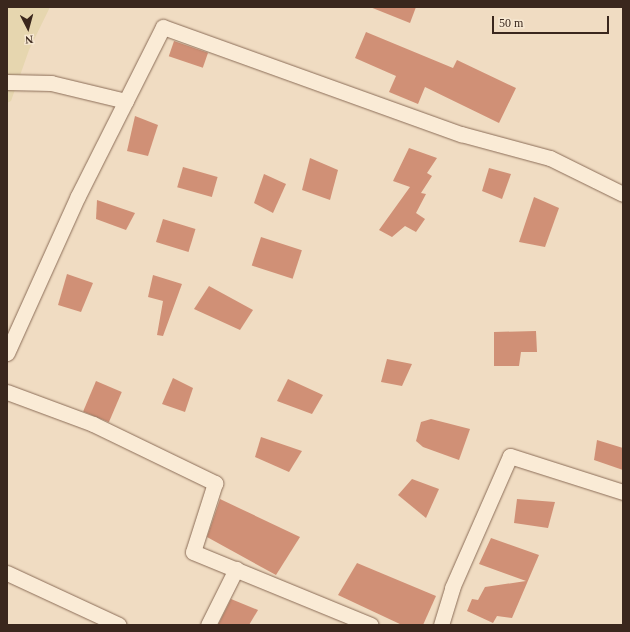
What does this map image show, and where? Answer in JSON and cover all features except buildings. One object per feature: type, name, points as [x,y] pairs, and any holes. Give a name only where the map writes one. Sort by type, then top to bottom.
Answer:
[{"type":"street","points":[[7,353],[78,196],[163,27],[461,134],[550,158],[623,194]]},
{"type":"street","points":[[7,82],[51,83],[126,101]]},
{"type":"street","points":[[7,392],[93,424],[215,483],[193,552],[371,625]]},
{"type":"street","points":[[441,625],[452,588],[510,456],[623,492]]},
{"type":"street","points":[[208,625],[236,570]]},
{"type":"street","points":[[7,573],[119,625]]},
{"type":"shaded area","points":[[7,7],[50,7],[29,50],[11,101],[7,103]]}]
